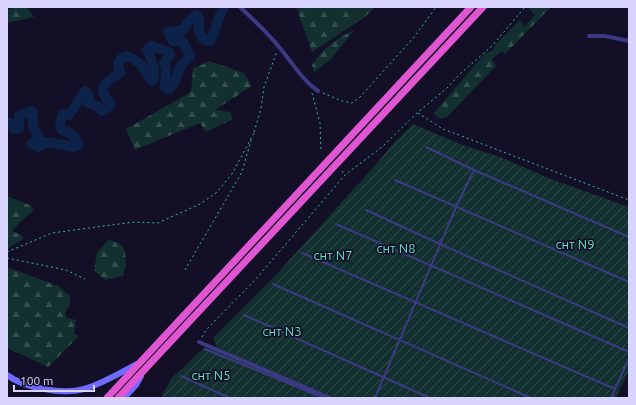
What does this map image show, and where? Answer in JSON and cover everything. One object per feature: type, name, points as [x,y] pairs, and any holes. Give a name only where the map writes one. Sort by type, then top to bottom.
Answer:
[{"type":"highway","points":[[107,398],[471,7]]},
{"type":"highway","points":[[118,398],[483,7]]},
{"type":"main road","points":[[7,375],[38,389],[61,391],[83,389],[140,363]]},
{"type":"main road","points":[[124,398],[136,384],[145,369]]},
{"type":"street","points":[[240,7],[279,46],[300,74],[318,91]]},
{"type":"street","points":[[589,36],[605,36],[629,41]]},
{"type":"street","points":[[199,342],[330,398]]},
{"type":"lane","points":[[426,147],[474,170],[629,237]]},
{"type":"lane","points":[[374,398],[456,207],[474,170]]},
{"type":"lane","points":[[395,180],[629,282]]},
{"type":"lane","points":[[366,210],[629,328]]},
{"type":"lane","points":[[336,224],[629,352]]},
{"type":"lane","points":[[302,254],[615,389]]},
{"type":"lane","points":[[273,284],[531,398]]},
{"type":"lane","points":[[244,315],[430,398]]},
{"type":"lane","points":[[205,349],[324,398]]},
{"type":"lane","points":[[611,398],[629,358]]},
{"type":"lane","points":[[181,376],[230,398]]},
{"type":"path","points":[[318,91],[342,101],[352,103],[360,97],[415,36],[436,7]]},
{"type":"path","points":[[199,342],[206,330],[255,280],[345,175],[382,147],[417,113],[447,88],[460,74],[492,46],[525,7]]},
{"type":"path","points":[[185,270],[242,172],[261,109],[264,87],[279,46]]},
{"type":"path","points":[[312,86],[311,91],[320,123],[321,151]]},
{"type":"path","points":[[417,113],[443,129],[629,200]]},
{"type":"path","points":[[7,252],[52,233],[134,222],[158,223],[200,204],[216,193],[232,174],[254,133]]},
{"type":"path","points":[[342,171],[345,175]]},
{"type":"path","points":[[7,258],[66,270],[85,280]]},
{"type":"green space","points":[[16,7],[27,7],[34,17],[7,23],[7,10]]},
{"type":"green space","points":[[296,7],[375,7],[365,17],[312,52]]},
{"type":"green space","points":[[532,7],[551,7],[505,54],[501,51],[492,59],[496,66],[447,117],[440,119],[434,113],[485,53],[492,51],[496,44],[520,20],[524,27],[535,15],[529,9]]},
{"type":"green space","points":[[354,30],[331,59],[314,72],[312,65],[320,54],[336,40]]},
{"type":"green space","points":[[209,61],[244,73],[252,86],[215,110],[230,112],[233,119],[206,132],[200,123],[135,150],[126,129],[191,92],[193,69]]},
{"type":"green space","points":[[413,124],[460,144],[503,158],[551,179],[629,207],[629,370],[616,398],[333,398],[217,348],[213,338],[276,275],[391,146]]},
{"type":"green space","points":[[7,196],[30,205],[34,210],[12,231],[20,234],[24,238],[7,249]]},
{"type":"green space","points":[[109,239],[120,244],[125,250],[126,266],[123,276],[105,280],[94,271],[97,253]]},
{"type":"green space","points":[[7,267],[58,286],[70,296],[70,303],[65,314],[67,318],[76,320],[74,333],[79,336],[48,367],[7,348]]},
{"type":"green space","name":"снт N5","points":[[205,347],[327,398],[161,398],[171,379]]},
{"type":"waterway","points":[[7,122],[10,123],[14,129],[19,128],[19,116],[32,111],[34,128],[39,137],[32,144],[38,147],[46,142],[73,147],[79,145],[72,135],[62,130],[60,123],[63,114],[69,115],[85,91],[89,95],[88,103],[97,106],[102,111],[111,105],[104,94],[104,86],[110,79],[120,73],[118,63],[126,56],[141,64],[152,81],[154,79],[154,68],[147,50],[151,46],[169,52],[170,56],[164,64],[166,69],[165,87],[169,89],[175,82],[180,67],[190,56],[184,44],[180,40],[173,41],[168,32],[182,30],[196,15],[199,18],[199,30],[201,36],[203,39],[210,41],[224,7]]},
{"type":"park label","name":"снт N9","points":[[575,244]]},
{"type":"park label","name":"снт N8","points":[[396,248]]},
{"type":"park label","name":"снт N7","points":[[333,255]]},
{"type":"park label","name":"снт N3","points":[[282,331]]}]
